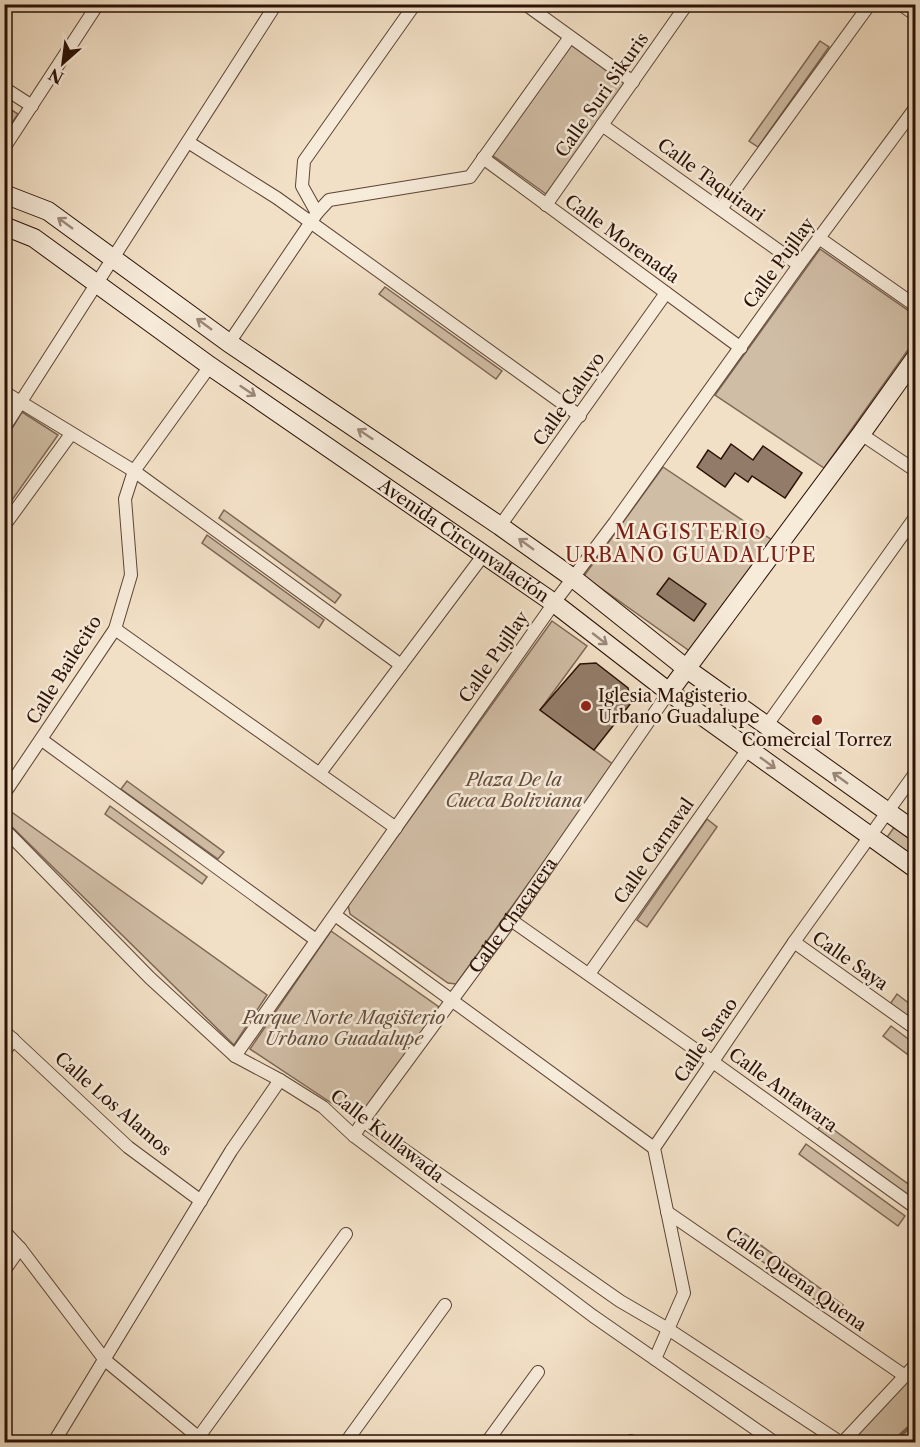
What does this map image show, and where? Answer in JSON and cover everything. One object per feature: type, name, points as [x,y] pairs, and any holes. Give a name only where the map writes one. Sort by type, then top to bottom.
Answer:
[{"type":"main road","name":"Avenida Circunvalación","points":[[4,194],[48,211],[229,343],[501,526],[573,578],[687,669],[915,831]]},
{"type":"main road","name":"Avenida Circunvalación","points":[[4,226],[34,238],[210,366],[484,553],[554,603],[669,692],[915,869]]},
{"type":"main road","points":[[669,692],[861,434],[915,357]]},
{"type":"street","points":[[4,148],[98,4]]},
{"type":"street","points":[[4,428],[276,4]]},
{"type":"street","points":[[314,218],[302,186],[304,161],[416,4]]},
{"type":"street","points":[[525,4],[633,82]]},
{"type":"street","name":"Calle Suri Sikuris","points":[[546,205],[687,4]]},
{"type":"street","points":[[721,209],[870,4]]},
{"type":"street","points":[[900,4],[915,15]]},
{"type":"street","points":[[229,343],[314,218],[329,200],[470,177],[570,37]]},
{"type":"street","points":[[4,88],[32,106]]},
{"type":"street","name":"Calle Pujllay","points":[[235,1056],[554,603],[915,107]]},
{"type":"street","name":"Calle Taquirari","points":[[602,125],[799,265]]},
{"type":"street","points":[[188,142],[277,198],[314,218],[579,416]]},
{"type":"street","name":"Calle Morenada","points":[[483,158],[741,348]]},
{"type":"street","points":[[819,238],[915,306]]},
{"type":"street","name":"Calle Caluyo","points":[[501,526],[666,293]]},
{"type":"street","name":"Calle Bailecito","points":[[4,794],[115,629],[131,575],[125,499],[134,471],[210,366]]},
{"type":"street","points":[[4,392],[134,471],[401,665]]},
{"type":"street","points":[[4,526],[71,434]]},
{"type":"street","points":[[861,434],[915,471]]},
{"type":"street","points":[[767,725],[915,516]]},
{"type":"street","points":[[320,773],[484,553]]},
{"type":"street","points":[[115,629],[396,828]]},
{"type":"street","name":"Calle Chacarera","points":[[354,1136],[451,1000],[512,920],[669,692]]},
{"type":"street","points":[[42,740],[316,940]]},
{"type":"street","name":"Calle Carnaval","points":[[589,974],[748,749]]},
{"type":"street","name":"Calle Sarao","points":[[654,1148],[794,942],[871,837],[915,772]]},
{"type":"street","name":"Calle Kullawada","points":[[4,830],[150,978],[235,1056],[323,1107],[354,1136],[584,1309],[774,1443]]},
{"type":"street","points":[[335,915],[654,1148],[684,1293],[655,1359]]},
{"type":"street","name":"Calle Antawara","points":[[512,920],[915,1208]]},
{"type":"street","name":"Calle Saya","points":[[794,942],[915,1029]]},
{"type":"street","points":[[4,1053],[9,1035]]},
{"type":"street","name":"Calle Los Alamos","points":[[9,1035],[129,1147],[201,1201]]},
{"type":"street","points":[[54,1443],[231,1151],[280,1080]]},
{"type":"street","points":[[363,1121],[620,1301],[668,1329],[841,1443],[915,1364]]},
{"type":"street","name":"Calle Quena Quena","points":[[667,1212],[905,1376]]},
{"type":"street","points":[[4,1231],[20,1248],[105,1360],[201,1440],[346,1234]]},
{"type":"street","points":[[4,1271],[20,1248]]},
{"type":"street","points":[[346,1443],[445,1305]]},
{"type":"street","points":[[488,1443],[538,1372]]},
{"type":"green space","points":[[820,41],[829,47],[758,147],[749,141]]},
{"type":"green space","points":[[572,44],[626,83],[546,194],[492,155]]},
{"type":"green space","points":[[5,106],[18,114],[5,133]]},
{"type":"green space","points":[[820,249],[916,316],[915,340],[824,468],[715,395]]},
{"type":"green space","points":[[385,287],[502,371],[496,379],[379,294]]},
{"type":"green space","points":[[22,412],[58,435],[5,510],[5,440]]},
{"type":"green space","points":[[663,467],[772,540],[691,652],[584,576]]},
{"type":"green space","points":[[224,510],[341,595],[335,603],[219,518]]},
{"type":"green space","points":[[207,535],[324,620],[319,628],[202,543]]},
{"type":"green space","name":"Plaza De la Cueca Boliviana","points":[[552,621],[587,646],[540,710],[614,765],[456,984],[448,983],[350,914],[348,905]]},
{"type":"green space","points":[[127,781],[224,852],[218,859],[121,789]]},
{"type":"green space","points":[[110,806],[207,877],[202,884],[105,814]]},
{"type":"green space","points":[[6,808],[267,995],[234,1045],[5,820]]},
{"type":"green space","points":[[707,819],[717,827],[647,927],[637,920]]},
{"type":"green space","points":[[895,826],[915,841],[915,861],[885,840]]},
{"type":"green space","name":"Parque Norte Magisterio Urbano Guadalupe","points":[[331,931],[439,1007],[367,1109],[345,1112],[250,1049]]},
{"type":"green space","points":[[897,994],[915,1008],[915,1023],[890,1004]]},
{"type":"green space","points":[[891,1026],[915,1044],[915,1060],[883,1036]]},
{"type":"green space","points":[[823,1122],[915,1189],[916,1204],[816,1132]]},
{"type":"green space","points":[[806,1144],[905,1216],[898,1226],[799,1154]]},
{"type":"green space","points":[[744,1233],[843,1305],[836,1315],[737,1243]]},
{"type":"green space","points":[[915,1372],[915,1442],[850,1442]]},
{"type":"building","points":[[731,444],[753,460],[763,446],[802,473],[785,498],[752,476],[748,482],[735,473],[725,487],[697,467],[708,450],[721,459]]},
{"type":"building","points":[[669,578],[706,604],[694,621],[657,594]]},
{"type":"building","name":"Iglesia Magisterio Urbano Guadalupe","points":[[596,663],[628,688],[631,703],[594,750],[540,710],[580,664]]},
{"type":"waterway","points":[[893,1442],[916,1421]]},
{"type":"place","name":"Iglesia Magisterio Urbano Guadalupe","points":[[586,706]]},
{"type":"place","name":"Comercial Torrez","points":[[817,720]]},
{"type":"district","name":"MAGISTERIO URBANO GUADALUPE","points":[[691,544]]}]
